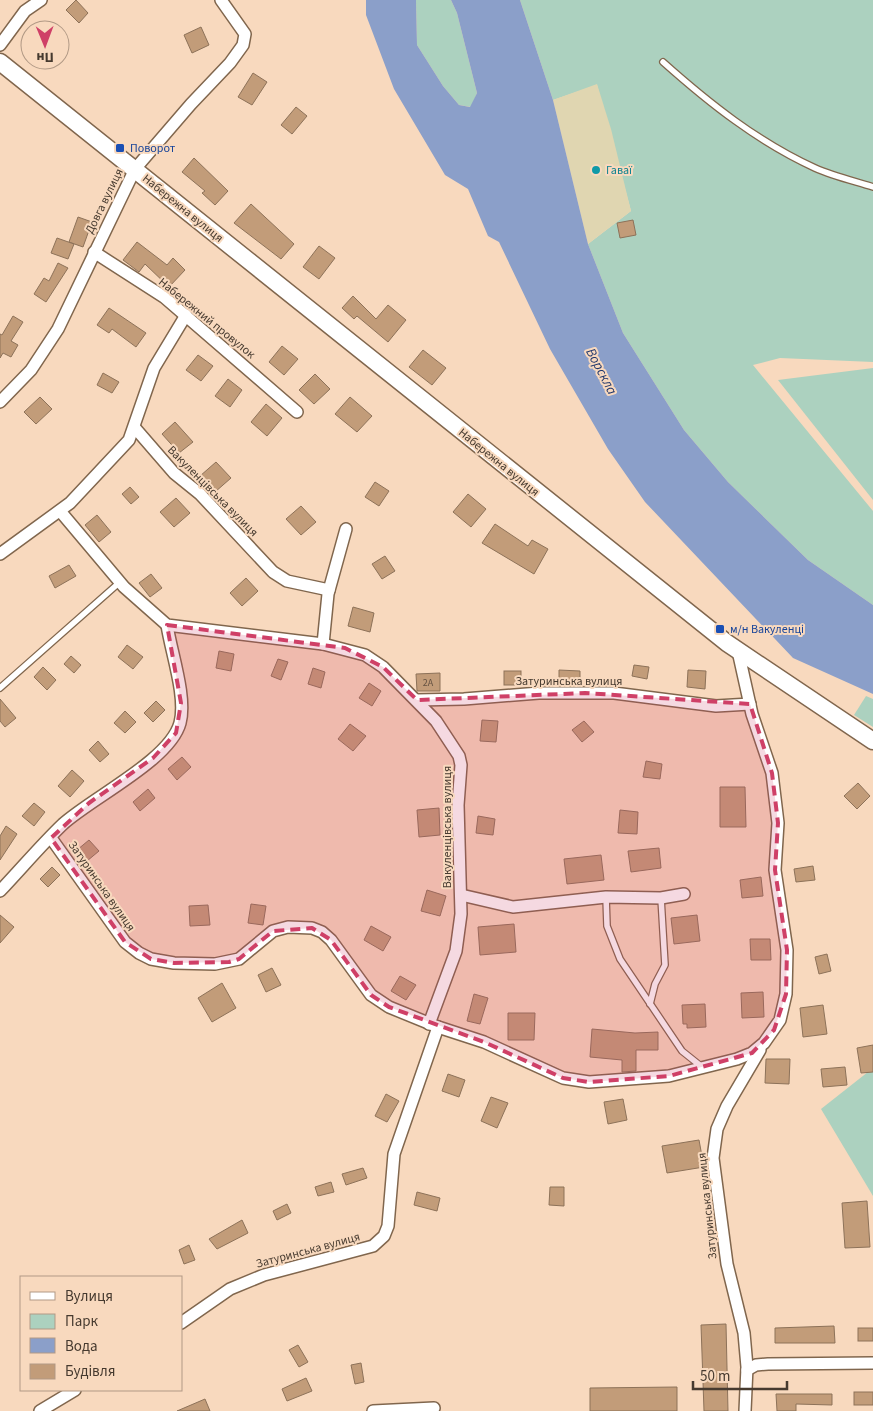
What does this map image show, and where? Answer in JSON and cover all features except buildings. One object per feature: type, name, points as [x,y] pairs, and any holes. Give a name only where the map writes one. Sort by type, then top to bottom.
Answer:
[{"type":"street","points":[[0,45],[25,11],[41,0]]},
{"type":"street","name":"Довга вулиця","points":[[0,402],[31,370],[58,329],[134,169],[230,63],[243,45],[245,34],[222,0]]},
{"type":"street","name":"Набережна вулиця","points":[[0,62],[557,509],[738,651],[873,741]]},
{"type":"street","name":"Набережний провулок","points":[[94,252],[164,297],[297,412]]},
{"type":"street","points":[[0,554],[60,511],[116,456],[129,440],[135,428],[154,368],[186,315]]},
{"type":"street","name":"Вакуленцівська вулиця","points":[[135,428],[174,474],[200,494],[273,572],[287,581],[329,590]]},
{"type":"street","points":[[0,891],[51,838],[89,803],[153,758],[176,733],[180,723],[181,703],[167,625],[120,582],[60,511]]},
{"type":"street","points":[[323,644],[329,590],[346,529]]},
{"type":"street","name":"Вакуленцівська вулиця","points":[[167,625],[323,644],[365,655],[383,667],[436,721],[459,756],[461,914],[456,951],[434,1026]]},
{"type":"street","name":"Затуринська вулиця","points":[[738,651],[750,704],[772,773],[778,823],[774,870],[787,950],[784,1002],[780,1020],[727,1106],[717,1129],[714,1143],[719,1212],[731,1288],[740,1313],[747,1370],[745,1411]]},
{"type":"street","name":"Затуринська вулиця","points":[[417,700],[464,699],[539,693],[614,693],[716,706],[750,704]]},
{"type":"street","name":"Затуринська вулиця","points":[[51,838],[125,942],[145,956],[174,963],[229,962],[239,959],[273,931],[288,927],[312,928],[322,932],[331,940],[371,995],[390,1007],[434,1026],[484,1042],[544,1072],[563,1078],[589,1082],[669,1076],[737,1059],[752,1053],[764,1044]]},
{"type":"street","points":[[461,895],[513,907],[606,896],[661,898],[684,894]]},
{"type":"street","name":"Затуринська вулиця","points":[[182,1321],[230,1289],[291,1266],[373,1246],[384,1236],[388,1226],[394,1154],[434,1026]]},
{"type":"street","points":[[747,1370],[756,1365],[768,1364],[873,1363]]},
{"type":"street","points":[[40,1411],[73,1391]]},
{"type":"street","points":[[373,1411],[434,1408]]},
{"type":"lane","points":[[663,62],[741,126],[815,168],[873,187]]},
{"type":"lane","points":[[0,688],[120,582]]},
{"type":"lane","points":[[606,896],[607,926],[620,959],[682,1051],[702,1067]]},
{"type":"lane","points":[[650,1004],[655,984],[665,965],[661,898]]},
{"type":"highlighted area","points":[[167,625],[345,648],[383,667],[417,700],[585,693],[750,704],[772,773],[778,823],[775,870],[787,950],[786,994],[774,1030],[752,1053],[669,1076],[589,1082],[563,1078],[484,1042],[389,1007],[371,995],[331,940],[312,928],[273,931],[239,959],[229,962],[174,963],[151,959],[125,942],[51,838],[89,803],[153,758],[176,733],[181,703]]},
{"type":"green space","points":[[416,0],[451,0],[457,13],[477,93],[471,107],[459,105],[443,86],[417,45]]},
{"type":"green space","points":[[520,0],[873,0],[873,362],[780,358],[753,365],[873,511],[873,605],[808,560],[728,482],[684,430],[623,333],[588,244],[631,211],[597,85],[553,100]]},
{"type":"green space","points":[[873,368],[873,500],[778,380]]},
{"type":"green space","points":[[866,696],[873,699],[873,727],[854,715]]},
{"type":"green space","points":[[873,1068],[873,1196],[821,1109]]},
{"type":"sand","name":"Гаваї","points":[[597,84],[611,129],[631,211],[588,244],[553,100]]},
{"type":"water","name":"Ворскла","points":[[366,0],[416,0],[417,45],[443,86],[459,105],[470,107],[477,93],[457,13],[451,0],[520,0],[553,100],[588,244],[623,333],[684,430],[728,482],[808,560],[873,605],[873,694],[793,658],[645,502],[608,449],[550,349],[499,242],[488,236],[468,189],[445,175],[394,89],[366,15]]},
{"type":"place","name":"Поворот","points":[[120,148]]},
{"type":"place","name":"Гаваї","points":[[596,170]]},
{"type":"place","name":"м/н Вакуленці","points":[[720,629]]}]
